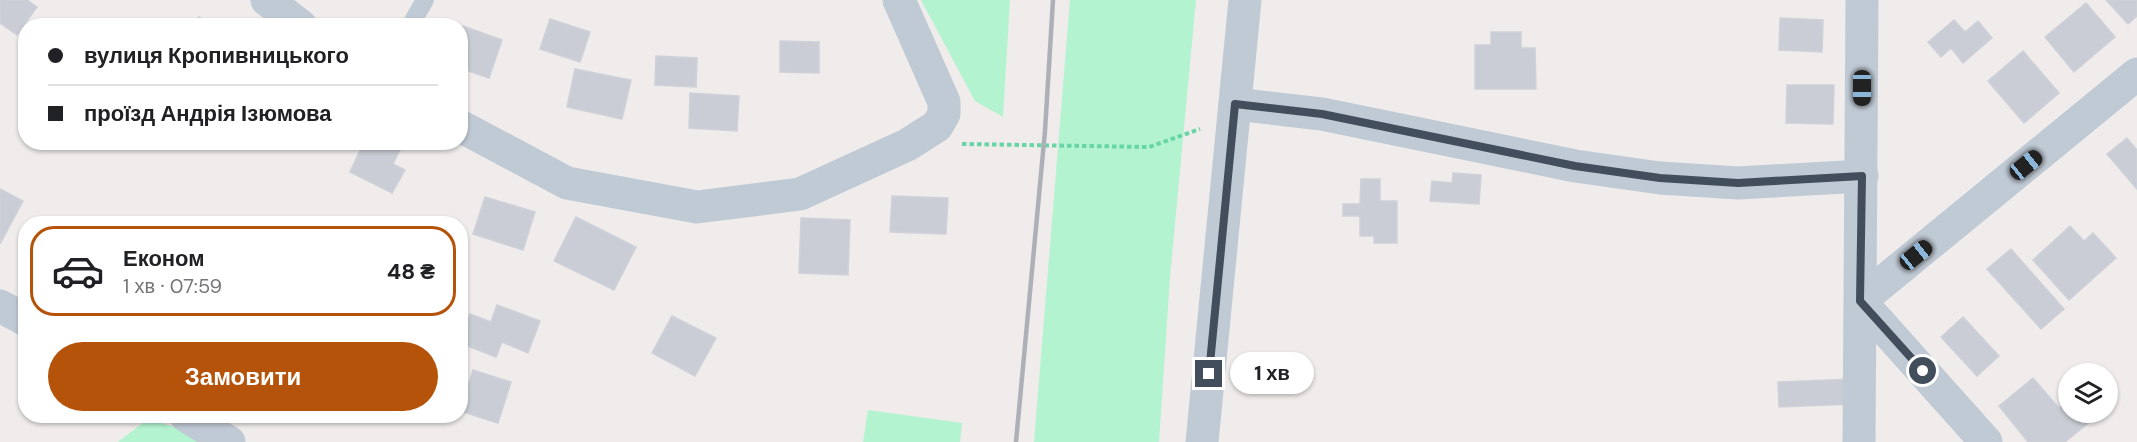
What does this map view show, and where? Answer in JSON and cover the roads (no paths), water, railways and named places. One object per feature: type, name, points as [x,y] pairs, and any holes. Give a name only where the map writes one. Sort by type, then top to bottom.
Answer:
[{"type":"street","points":[[267,0],[291,18]]},
{"type":"street","points":[[468,130],[567,183],[697,207],[800,195],[907,145],[937,126],[944,114],[944,102],[899,0]]},
{"type":"street","points":[[1202,442],[1245,0]]},
{"type":"street","points":[[1859,442],[1863,0]]},
{"type":"street","points":[[1860,301],[2137,74]]},
{"type":"street","points":[[1235,104],[1322,114],[1575,166],[1660,178],[1738,183],[1862,176]]},
{"type":"street","points":[[1860,301],[1986,442]]},
{"type":"street","points":[[0,306],[18,316]]},
{"type":"street","points":[[198,423],[229,442]]},
{"type":"lane","points":[[415,18],[425,0]]},
{"type":"railway","points":[[1016,442],[1045,131],[1053,0]]}]
